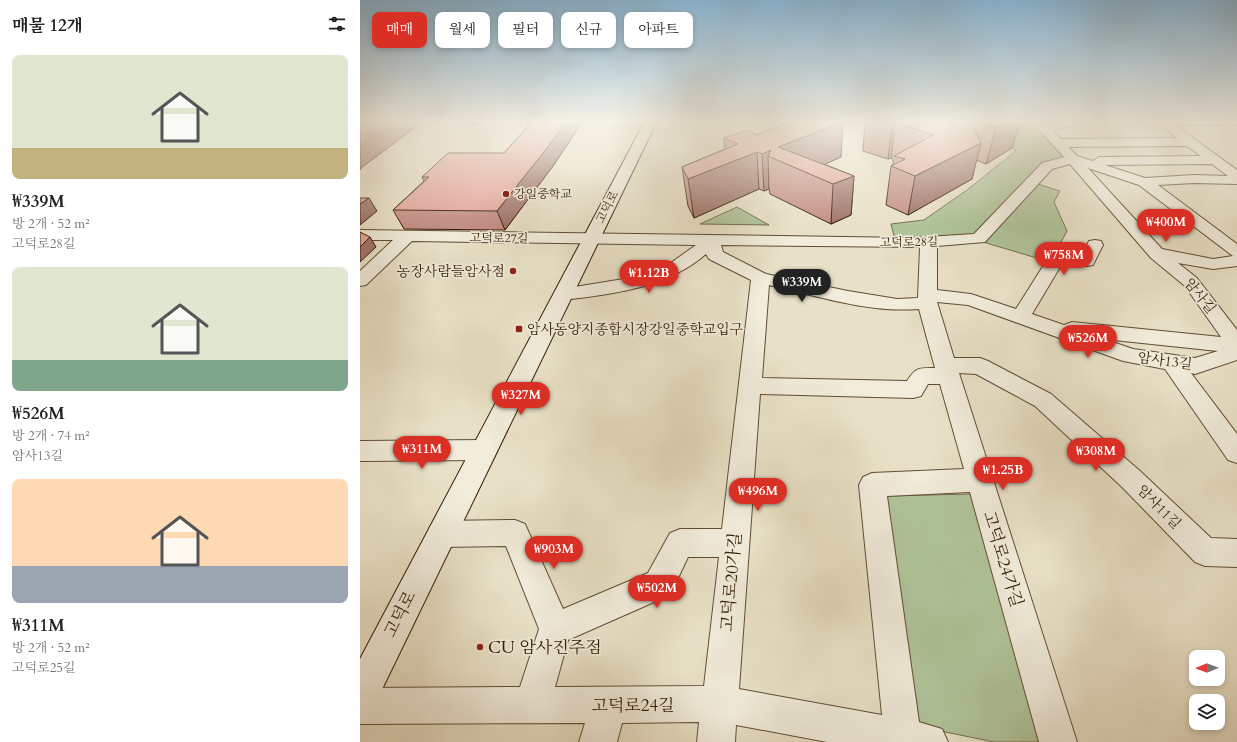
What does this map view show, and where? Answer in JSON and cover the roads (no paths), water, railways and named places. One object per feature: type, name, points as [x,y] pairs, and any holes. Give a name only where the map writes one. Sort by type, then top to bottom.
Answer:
[{"type":"street","name":"고덕로","points":[[360,695],[633,156]]},
{"type":"street","name":"암사길","points":[[1072,156],[1157,254],[1191,282],[1237,346]]},
{"type":"street","points":[[1210,156],[1237,176]]},
{"type":"street","name":"고덕로28길","points":[[590,239],[929,242],[979,239],[1047,166],[1077,160]]},
{"type":"street","points":[[1077,160],[1216,160]]},
{"type":"street","name":"암사길","points":[[1077,160],[1144,182],[1237,252]]},
{"type":"street","name":"암사길","points":[[1144,182],[1194,179],[1237,180]]},
{"type":"street","name":"고덕로27길","points":[[360,236],[590,239]]},
{"type":"street","points":[[360,281],[407,236]]},
{"type":"street","points":[[563,294],[611,289],[664,274],[697,255],[711,241],[715,255],[760,278],[848,297],[897,305],[927,299]]},
{"type":"street","name":"고덕로24가길","points":[[929,242],[927,299],[1058,742]]},
{"type":"street","points":[[1020,318],[1058,256],[1087,261],[1095,245]]},
{"type":"street","name":"암사길","points":[[1157,254],[1213,264],[1237,261]]},
{"type":"street","name":"고덕로20가길","points":[[716,742],[760,278]]},
{"type":"street","name":"암사13길","points":[[927,299],[971,300],[1045,327],[1131,356],[1172,363],[1195,366],[1233,354],[1237,346],[1093,329],[1045,327]]},
{"type":"street","points":[[1172,363],[1237,453]]},
{"type":"street","name":"암사11길","points":[[947,370],[980,366],[1043,400],[1131,479],[1205,552],[1237,553]]},
{"type":"street","points":[[750,386],[913,390],[922,376],[947,370]]},
{"type":"street","points":[[360,451],[483,450]]},
{"type":"street","name":"고덕로24길","points":[[360,706],[719,704],[916,740],[872,485],[980,480]]},
{"type":"street","points":[[441,534],[515,533],[555,629],[532,705]]},
{"type":"street","points":[[555,629],[659,584],[680,543],[735,543]]},
{"type":"street","points":[[598,742],[609,705]]},
{"type":"place","name":"강일중학교","points":[[506,194]]},
{"type":"place","name":"농장사람들암사점","points":[[513,271]]},
{"type":"place","name":"암사동양지종합시장강일중학교입구","points":[[519,329]]},
{"type":"place","name":"CU 암사진주점","points":[[480,647]]}]
